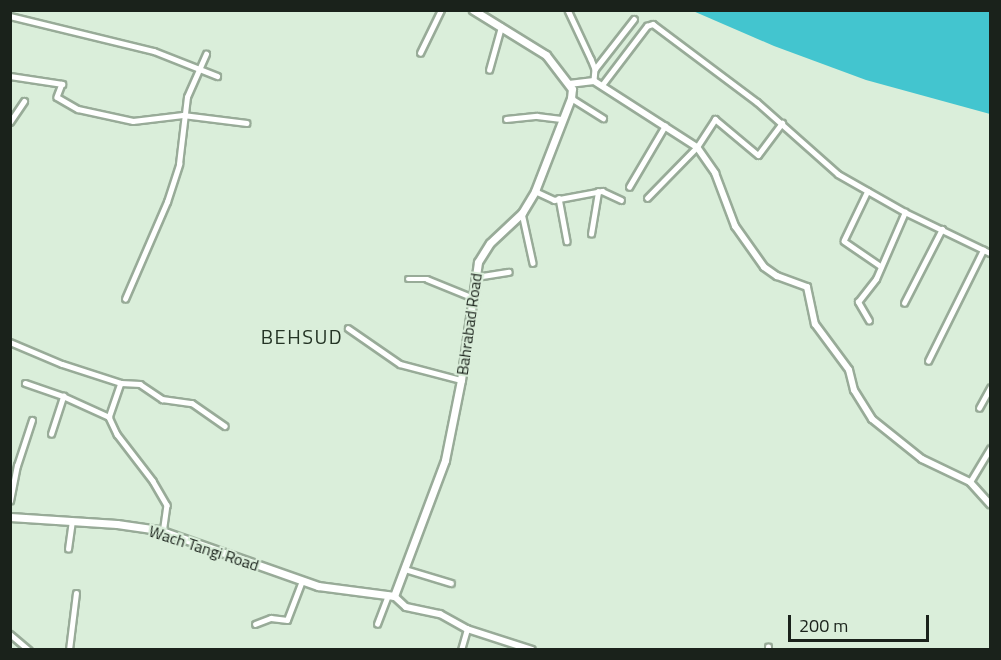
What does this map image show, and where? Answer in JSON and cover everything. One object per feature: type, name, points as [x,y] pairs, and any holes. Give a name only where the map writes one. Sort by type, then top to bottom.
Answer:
[{"type":"main road","points":[[473,10],[546,55],[569,84]]},
{"type":"main road","name":"Bahrabad Road","points":[[391,596],[405,569],[442,468],[461,380],[471,297],[478,262],[490,243],[522,213],[535,191],[571,98],[572,88],[569,84]]},
{"type":"main road","name":"Wach Tangi Road","points":[[10,517],[117,524],[164,532],[318,586],[391,596]]},
{"type":"street","points":[[420,53],[441,10]]},
{"type":"street","points":[[568,10],[595,69],[594,81]]},
{"type":"street","points":[[10,16],[154,51],[217,76]]},
{"type":"street","points":[[595,69],[634,19]]},
{"type":"street","points":[[602,85],[647,26],[653,24],[782,123],[838,174],[904,213],[990,253]]},
{"type":"street","points":[[489,70],[501,27]]},
{"type":"street","points":[[125,299],[167,202],[179,164],[183,115],[187,97],[206,54]]},
{"type":"street","points":[[10,76],[62,84],[57,97],[78,109],[133,121],[183,115],[247,123]]},
{"type":"street","points":[[569,84],[594,81],[697,147],[715,173],[735,226],[764,267],[777,276],[807,287],[815,324],[849,370],[854,390],[872,419],[922,459],[970,482],[990,504]]},
{"type":"street","points":[[571,98],[603,118]]},
{"type":"street","points":[[10,122],[24,101]]},
{"type":"street","points":[[506,119],[537,116],[563,119]]},
{"type":"street","points":[[647,198],[697,147],[715,119],[758,155],[782,123]]},
{"type":"street","points":[[629,188],[665,126]]},
{"type":"street","points":[[535,191],[550,199],[598,192],[621,200]]},
{"type":"street","points":[[868,191],[844,241],[879,266]]},
{"type":"street","points":[[591,234],[598,192]]},
{"type":"street","points":[[559,198],[567,242]]},
{"type":"street","points":[[522,213],[533,263]]},
{"type":"street","points":[[869,321],[858,302],[876,279],[879,266],[904,213]]},
{"type":"street","points":[[904,303],[942,230]]},
{"type":"street","points":[[928,361],[983,249]]},
{"type":"street","points":[[474,277],[509,272]]},
{"type":"street","points":[[408,279],[427,279],[471,297]]},
{"type":"street","points":[[348,328],[400,364],[461,380]]},
{"type":"street","points":[[10,342],[62,364],[121,384],[140,384],[162,399],[192,403],[225,426]]},
{"type":"street","points":[[25,383],[63,396],[109,417],[117,434],[153,481],[167,505],[164,532]]},
{"type":"street","points":[[109,417],[121,384]]},
{"type":"street","points":[[979,408],[990,388]]},
{"type":"street","points":[[51,434],[63,396]]},
{"type":"street","points":[[10,501],[17,466],[32,420]]},
{"type":"street","points":[[970,482],[990,449]]},
{"type":"street","points":[[68,549],[72,521]]},
{"type":"street","points":[[405,569],[451,583]]},
{"type":"street","points":[[255,624],[271,618],[287,620],[302,581]]},
{"type":"street","points":[[69,650],[76,593]]},
{"type":"street","points":[[378,624],[391,596],[406,607],[440,614],[467,629],[532,650]]},
{"type":"street","points":[[461,650],[467,629]]},
{"type":"street","points":[[10,634],[29,650]]},
{"type":"water","points":[[693,11],[990,11],[990,114],[866,80],[774,46]]},
{"type":"district","name":"BEHSUD","points":[[302,336]]}]
